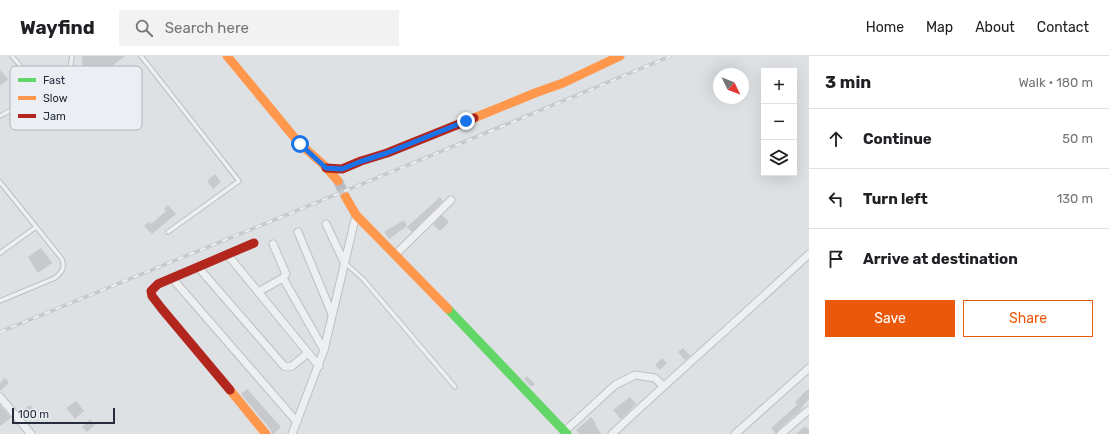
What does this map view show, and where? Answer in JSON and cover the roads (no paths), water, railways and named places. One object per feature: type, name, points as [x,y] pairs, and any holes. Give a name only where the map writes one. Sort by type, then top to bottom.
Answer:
[{"type":"street","points":[[227,56],[274,115],[300,144],[332,173],[338,182]]},
{"type":"street","points":[[326,168],[342,169],[387,153],[494,111],[535,92],[563,83],[620,56]]},
{"type":"street","points":[[345,196],[356,214],[566,433],[615,385],[635,375],[655,378],[663,386]]},
{"type":"street","points":[[396,254],[452,200]]},
{"type":"street","points":[[292,434],[324,350],[356,214]]},
{"type":"street","points":[[326,224],[344,262]]},
{"type":"street","points":[[298,232],[332,314]]},
{"type":"street","points":[[254,243],[158,284],[151,292],[152,296],[162,309],[266,434]]},
{"type":"street","points":[[258,292],[283,278],[286,273],[273,244]]},
{"type":"street","points":[[227,254],[319,366]]},
{"type":"street","points":[[612,434],[809,254]]},
{"type":"street","points":[[198,267],[284,366],[292,366],[308,353]]},
{"type":"street","points":[[172,278],[297,422]]},
{"type":"street","points":[[283,278],[324,350]]},
{"type":"street","points":[[736,434],[809,368]]},
{"type":"street","points":[[0,397],[31,434]]},
{"type":"street","points":[[781,434],[809,410]]},
{"type":"lane","points":[[12,56],[20,66]]},
{"type":"lane","points":[[70,66],[72,56]]},
{"type":"lane","points":[[141,56],[238,181],[168,232]]},
{"type":"lane","points":[[0,116],[10,111]]},
{"type":"lane","points":[[0,182],[62,259],[64,266],[61,273],[55,278],[0,301]]},
{"type":"lane","points":[[0,253],[36,227]]},
{"type":"lane","points":[[344,262],[363,279],[455,387]]},
{"type":"tunnel","points":[[338,181],[345,196]]},
{"type":"railway","points":[[0,332],[671,56]]}]
